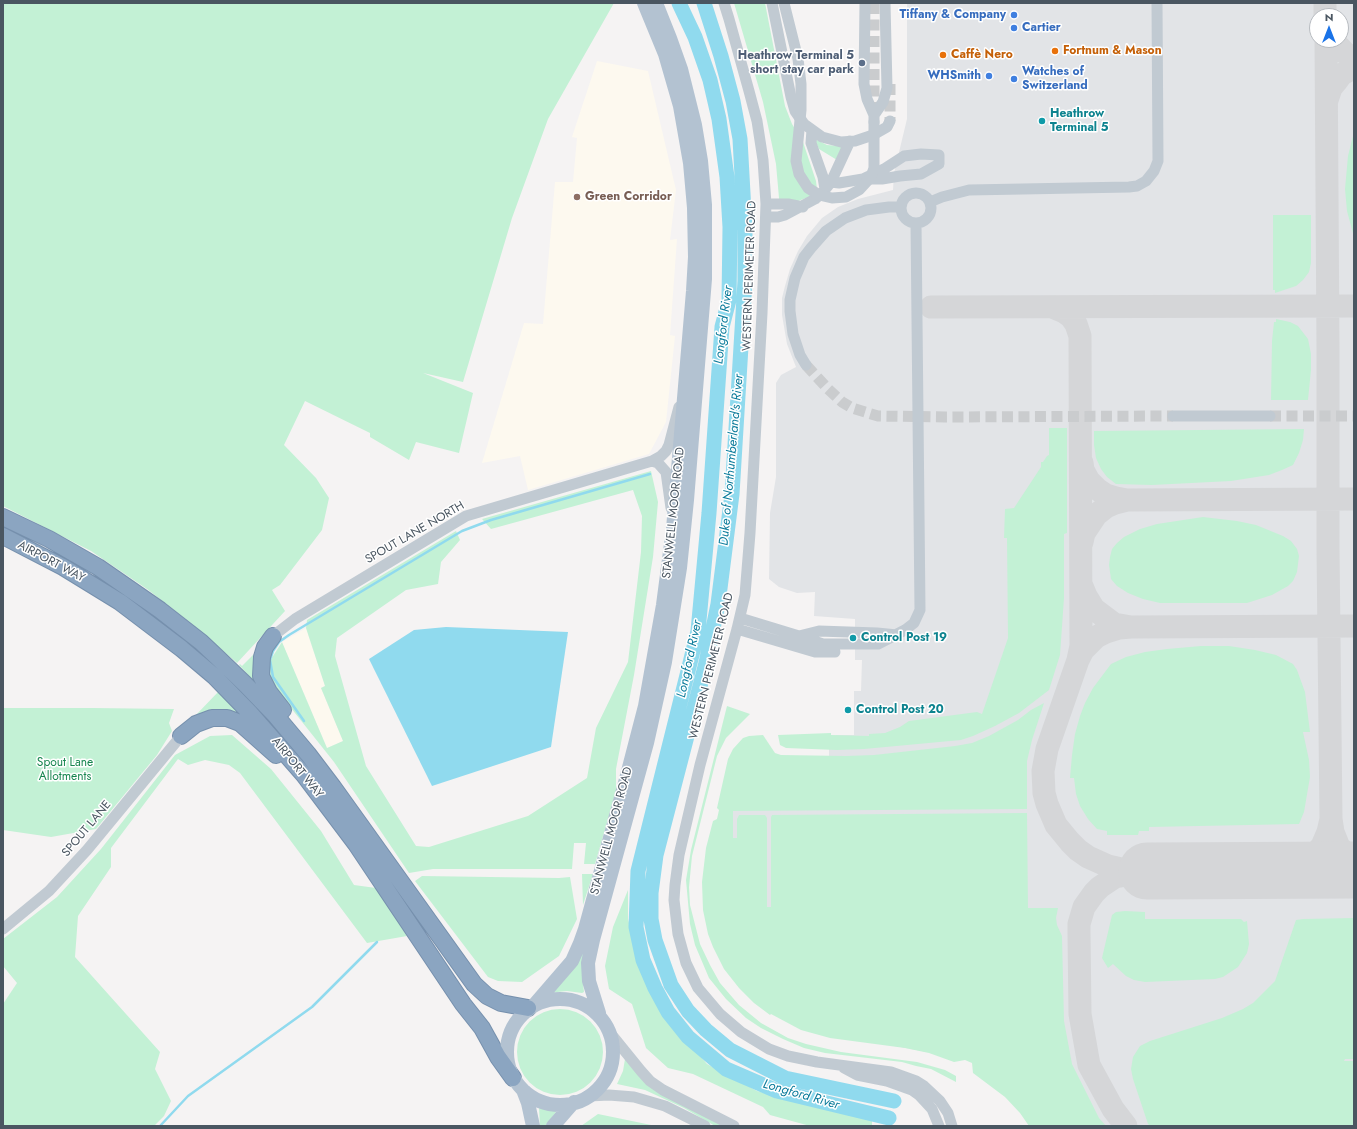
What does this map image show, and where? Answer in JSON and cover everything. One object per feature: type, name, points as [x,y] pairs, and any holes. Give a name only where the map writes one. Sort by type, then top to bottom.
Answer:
[{"type":"highway","name":"AIRPORT WAY","points":[[3,517],[49,539],[98,567],[135,591],[184,628],[218,658],[292,734],[333,787],[474,984],[487,996],[501,1003],[531,1006]]},
{"type":"highway","name":"AIRPORT WAY","points":[[3,536],[63,567],[96,586],[126,606],[182,649],[214,676],[249,712],[304,775],[356,844],[463,1004],[482,1028],[498,1057],[518,1084]]},
{"type":"highway","points":[[273,636],[265,647],[262,657],[260,670],[263,683],[268,692],[313,748],[333,787]]},
{"type":"highway","points":[[181,736],[196,724],[212,718],[227,718],[240,723],[271,749],[288,766],[304,775]]},
{"type":"main road","name":"STANWELL MOOR ROAD","points":[[531,1006],[572,961],[580,944],[585,928],[645,706],[664,605],[673,529],[695,257],[693,186],[687,140],[677,93],[665,54],[644,3]]},
{"type":"main road","name":"STANWELL MOOR ROAD","points":[[598,1013],[589,980],[588,963],[645,750],[665,662],[679,574],[688,500],[705,279],[705,204],[701,161],[695,125],[681,69],[656,3]]},
{"type":"main road","points":[[518,1084],[534,1098],[561,1104],[574,1102],[589,1096],[600,1089],[609,1077],[614,1055],[611,1034],[598,1013],[584,1005],[571,1001],[551,1001],[531,1006],[512,1026],[509,1034],[508,1045],[509,1063],[518,1084],[528,1103],[533,1126]]},
{"type":"main road","points":[[553,1126],[574,1102]]},
{"type":"street","name":"WESTERN PERIMETER ROAD","points":[[724,3],[757,121],[763,160],[766,217],[762,314],[745,595],[700,765],[679,855],[674,885],[674,900],[678,934],[686,963],[698,988],[708,1002],[728,1023],[740,1032],[769,1049],[802,1060],[892,1072],[916,1081],[932,1092],[948,1113],[951,1124]]},
{"type":"street","points":[[772,3],[795,111],[804,124],[822,137],[834,141],[850,142],[873,135],[887,127],[890,121]]},
{"type":"street","points":[[784,3],[798,59],[801,84],[796,161],[799,174],[808,188],[819,195],[832,198],[846,197],[859,190],[871,177],[874,168],[874,119],[867,100],[864,84],[865,3]]},
{"type":"street","points":[[863,138],[871,128],[883,102],[887,88],[885,3]]},
{"type":"street","points":[[930,202],[955,193],[969,190],[1129,187],[1137,186],[1146,182],[1154,171],[1158,160],[1157,3]]},
{"type":"street","points":[[812,130],[811,143],[823,177],[828,186]]},
{"type":"street","points":[[766,217],[778,217],[803,207],[816,199],[828,186],[850,142]]},
{"type":"street","points":[[828,186],[863,179],[882,179],[921,174],[939,164],[939,155],[921,154],[904,156],[884,169],[863,179]]},
{"type":"street","points":[[896,160],[900,176]]},
{"type":"street","points":[[913,193],[924,194],[930,202],[931,213],[925,221],[916,223],[906,220],[900,207],[904,198],[913,193]]},
{"type":"street","points":[[766,204],[788,204],[803,207]]},
{"type":"street","points":[[806,365],[800,355],[793,334],[790,312],[790,300],[795,278],[804,257],[826,231],[845,218],[872,209],[900,207]]},
{"type":"street","points":[[737,629],[797,641],[855,642],[898,635],[914,623],[920,610],[916,223]]},
{"type":"street","name":"SPOUT LANE NORTH","points":[[273,636],[295,619],[466,516],[652,461],[661,456],[666,451],[685,388]]},
{"type":"street","points":[[1173,416],[1270,416]]},
{"type":"street","points":[[652,461],[658,463],[666,472],[673,529]]},
{"type":"street","points":[[740,618],[797,641]]},
{"type":"street","name":"SPOUT LANE","points":[[3,929],[49,891],[87,850],[181,736]]},
{"type":"street","points":[[611,1034],[640,1071],[650,1081],[663,1090],[734,1126]]},
{"type":"street","points":[[839,1065],[857,1075],[887,1081],[912,1090],[920,1095],[932,1109],[939,1126]]},
{"type":"street","points":[[589,1096],[634,1096],[665,1106],[705,1126]]},
{"type":"shaded area","points":[[907,3],[1354,3],[1354,1126],[1034,1126],[1011,1068],[832,1034],[717,819],[829,757],[829,748],[836,735],[854,735],[854,691],[861,691],[862,660],[855,660],[855,619],[814,616],[815,592],[797,593],[779,587],[769,579],[770,513],[776,477],[776,383],[781,375],[796,367],[787,344],[782,315],[782,298],[790,269],[798,251],[807,236],[822,218],[838,207],[858,199],[893,190],[894,173],[907,119]]},
{"type":"shaded area","points":[[597,61],[648,71],[676,190],[670,240],[677,239],[670,335],[675,336],[666,422],[649,454],[528,490],[520,456],[482,463],[524,323],[543,324],[555,182],[573,182],[577,138],[572,137]]},
{"type":"shaded area","points":[[306,628],[325,686],[321,688],[343,741],[327,748],[282,642]]},
{"type":"green space","points":[[3,3],[614,3],[548,119],[512,218],[463,382],[423,373],[473,393],[459,453],[416,442],[409,460],[370,437],[370,433],[305,401],[284,445],[316,478],[329,498],[322,530],[280,585],[272,590],[285,611],[237,663],[192,624],[147,589],[91,551],[3,506]]},
{"type":"green space","points":[[734,3],[765,3],[785,106],[792,124],[803,142],[816,181],[817,189],[809,197],[798,201],[779,200],[776,164],[763,102]]},
{"type":"green space","points":[[1354,132],[1354,237],[1347,211],[1345,189],[1348,156]]},
{"type":"green space","points":[[817,140],[827,145],[839,146],[843,148],[837,160],[819,149],[815,141]]},
{"type":"green space","points":[[1273,215],[1311,215],[1311,263],[1309,272],[1296,286],[1275,293],[1275,290],[1273,290]]},
{"type":"green space","points":[[1276,319],[1290,322],[1298,326],[1308,339],[1311,354],[1311,370],[1308,400],[1271,400],[1272,341],[1274,322],[1276,322]]},
{"type":"green space","points":[[1049,428],[1067,428],[1067,533],[1064,534],[1064,598],[1060,655],[1049,690],[1019,713],[995,726],[961,740],[837,750],[786,748],[780,745],[778,735],[831,733],[831,735],[869,736],[869,734],[885,733],[900,727],[909,721],[977,712],[982,714],[1008,638],[1007,538],[1004,538],[1005,509],[1014,508],[1041,467],[1041,462],[1043,462],[1049,455]]},
{"type":"green space","points":[[1304,429],[1303,440],[1293,465],[1269,475],[1231,481],[1152,485],[1116,484],[1107,477],[1101,469],[1096,458],[1094,445],[1094,431]]},
{"type":"green space","points":[[651,471],[658,502],[653,557],[634,675],[616,769],[616,791],[595,864],[584,864],[586,843],[574,843],[572,869],[433,869],[409,873],[334,762],[279,693],[266,667],[282,642],[327,748],[343,741],[321,688],[325,686],[306,628],[307,620],[456,531],[460,540],[441,562],[438,584],[406,590],[337,638],[335,656],[366,766],[416,846],[429,847],[528,816],[587,778],[596,728],[628,662],[641,552],[642,516],[633,490],[491,529],[482,519]]},
{"type":"green space","points":[[1203,517],[1256,525],[1283,536],[1291,541],[1297,549],[1299,556],[1297,572],[1293,581],[1288,586],[1272,595],[1247,603],[1160,603],[1143,599],[1128,593],[1117,586],[1111,579],[1109,565],[1112,549],[1124,537],[1140,529],[1157,524]]},
{"type":"green space","points":[[265,643],[268,696],[239,665],[240,664],[242,666]]},
{"type":"green space","points":[[1201,646],[1229,646],[1276,655],[1293,664],[1297,670],[1305,692],[1310,732],[1303,732],[1309,760],[1310,777],[1304,812],[1299,824],[1149,827],[1149,831],[1139,831],[1138,835],[1107,835],[1107,831],[1097,829],[1088,819],[1080,806],[1076,794],[1074,778],[1070,778],[1075,734],[1085,703],[1093,688],[1111,664],[1126,657],[1145,652]]},
{"type":"green space","points":[[219,691],[247,715],[195,716]]},
{"type":"green space","points":[[1044,703],[1027,761],[1027,809],[733,811],[733,838],[737,838],[737,819],[739,815],[765,815],[767,818],[767,907],[771,907],[772,815],[1027,813],[1028,908],[1058,908],[1056,918],[1057,925],[1062,936],[1064,1021],[1072,1064],[1099,1118],[1106,1126],[1029,1126],[1020,1113],[1005,1097],[973,1073],[972,1063],[965,1060],[954,1062],[929,1053],[905,1048],[830,1038],[801,1030],[771,1014],[770,1015],[754,1003],[739,988],[724,969],[708,934],[703,910],[702,882],[706,848],[713,821],[717,819],[719,810],[717,808],[728,759],[733,749],[743,738],[763,735],[775,753],[781,755],[874,755],[955,746],[972,743],[989,736],[1018,720],[1031,710]]},
{"type":"green space","points":[[727,706],[750,714],[726,738],[717,756],[692,856],[689,887],[690,905],[700,944],[720,983],[739,1005],[761,1023],[788,1038],[806,1044],[841,1052],[917,1062],[945,1070],[956,1076],[956,1082],[931,1069],[902,1062],[825,1053],[804,1048],[761,1028],[746,1018],[726,999],[709,978],[695,945],[690,924],[686,880],[691,850]]},
{"type":"green space","name":"Spout Lane Allotments","points":[[3,708],[174,709],[169,723],[172,731],[157,755],[96,829],[51,837],[3,830]]},
{"type":"green space","points":[[232,735],[271,769],[321,831],[354,885],[376,888],[407,936],[367,943],[240,773],[229,765],[205,760],[188,765],[178,759],[111,848],[111,867],[78,916],[75,957],[160,1052],[155,1069],[171,1101],[164,1116],[154,1126],[3,1126],[3,1004],[17,983],[3,966],[3,939],[57,897],[101,849],[175,755],[210,736]]},
{"type":"green space","points":[[582,874],[593,874],[583,905]]},
{"type":"green space","points":[[422,876],[570,877],[577,919],[559,956],[522,982],[498,981],[488,977],[415,881]]},
{"type":"green space","points":[[628,890],[628,919],[645,982],[669,1020],[707,1064],[757,1091],[808,1105],[872,1119],[872,1126],[810,1126],[770,1115],[763,1107],[693,1074],[668,1068],[646,1048],[632,1004],[609,989],[605,966],[613,927]]},
{"type":"green space","points":[[1116,912],[1145,912],[1145,919],[1241,919],[1244,922],[1247,921],[1249,944],[1247,953],[1238,967],[1223,977],[1215,979],[1145,982],[1134,980],[1126,976],[1113,964],[1108,968],[1102,958],[1112,915]]},
{"type":"green space","points":[[1354,918],[1354,1059],[1345,1059],[1344,1061],[1354,1061],[1354,1126],[1150,1126],[1148,1124],[1133,1079],[1131,1069],[1133,1057],[1140,1046],[1150,1041],[1222,1018],[1253,1003],[1275,981],[1296,920]]},
{"type":"green space","points":[[588,938],[582,976],[584,992],[567,991],[548,993]]},
{"type":"green space","points":[[560,1009],[577,1012],[591,1021],[600,1035],[603,1052],[600,1069],[591,1083],[577,1092],[560,1095],[543,1092],[529,1083],[520,1069],[517,1052],[520,1035],[529,1021],[543,1012]]},
{"type":"green space","points":[[625,1059],[723,1126],[715,1126],[684,1108],[645,1090],[617,1084],[623,1071]]},
{"type":"green space","points":[[539,1108],[556,1110],[545,1126],[540,1126]]},
{"type":"green space","points":[[598,1114],[656,1126],[581,1126]]},
{"type":"water","points":[[446,627],[568,632],[551,747],[432,786],[369,659],[414,630]]},
{"type":"waterway","name":"Longford River","points":[[679,3],[695,37],[710,80],[719,119],[727,177],[730,227],[729,300],[722,327],[709,513],[698,631],[638,871],[636,927],[643,960],[655,988],[668,1012],[688,1037],[726,1069],[777,1091],[889,1118]]},
{"type":"waterway","name":"Duke of Northumberland's River","points":[[704,3],[721,56],[733,101],[740,139],[745,230],[745,281],[732,494],[718,604],[706,663],[656,855],[651,893],[651,919],[655,940],[671,985],[688,1011],[706,1030],[730,1050],[785,1078],[894,1101]]},
{"type":"waterway","points":[[304,721],[273,677],[270,660],[273,651],[279,642],[462,531],[491,520],[650,474]]},
{"type":"waterway","points":[[160,1126],[188,1096],[312,1007],[377,942]]},
{"type":"taxiway","points":[[1325,3],[1325,8]]},
{"type":"taxiway","points":[[1326,48],[1328,548],[1331,819],[1333,832],[1339,847],[1354,860]]},
{"type":"taxiway","points":[[1340,48],[1345,53],[1354,58]]},
{"type":"taxiway","points":[[1327,100],[1331,88],[1341,75],[1354,67]]},
{"type":"taxiway","points":[[931,307],[1354,306]]},
{"type":"taxiway","points":[[1052,307],[1071,317],[1076,324],[1080,336],[1081,646],[1078,660],[1047,749],[1043,771],[1044,793],[1056,825],[1078,850],[1088,857],[1108,866],[1130,871],[1147,871]]},
{"type":"taxiway","points":[[1082,463],[1083,470],[1089,481],[1097,489],[1106,495],[1127,500],[1354,499]]},
{"type":"taxiway","points":[[1082,542],[1084,533],[1096,515],[1106,507],[1127,500]]},
{"type":"taxiway","points":[[1081,584],[1094,609],[1114,624],[1131,627]]},
{"type":"taxiway","points":[[1078,660],[1083,650],[1096,637],[1119,628],[1354,626]]},
{"type":"taxiway","points":[[1279,871],[1294,868],[1309,860],[1322,846],[1328,832],[1331,819]]},
{"type":"taxiway","points":[[1126,1126],[1113,1109],[1089,1065],[1080,1014],[1079,924],[1084,907],[1100,887],[1115,877],[1136,873]]},
{"type":"runway","points":[[1147,871],[1354,870]]},
{"type":"tunnel","points":[[874,3],[874,114]]},
{"type":"tunnel","points":[[890,84],[890,121]]},
{"type":"tunnel","points":[[806,365],[842,402],[852,408],[878,416],[1173,416]]},
{"type":"tunnel","points":[[1270,416],[1354,416]]},
{"type":"place","name":"Tiffany & Company","points":[[1014,15]]},
{"type":"place","name":"Cartier","points":[[1014,28]]},
{"type":"place","name":"Fortnum & Mason","points":[[1055,51]]},
{"type":"place","name":"Caffè Nero","points":[[943,55]]},
{"type":"place","name":"Heathrow Terminal 5 short stay car park","points":[[862,63]]},
{"type":"place","name":"WHSmith","points":[[989,76]]},
{"type":"place","name":"Watches of Switzerland","points":[[1014,79]]},
{"type":"place","name":"Heathrow Terminal 5","points":[[1042,121]]},
{"type":"place","name":"Green Corridor","points":[[577,197]]},
{"type":"place","name":"Control Post 19","points":[[853,638]]},
{"type":"place","name":"Control Post 20","points":[[848,710]]}]
